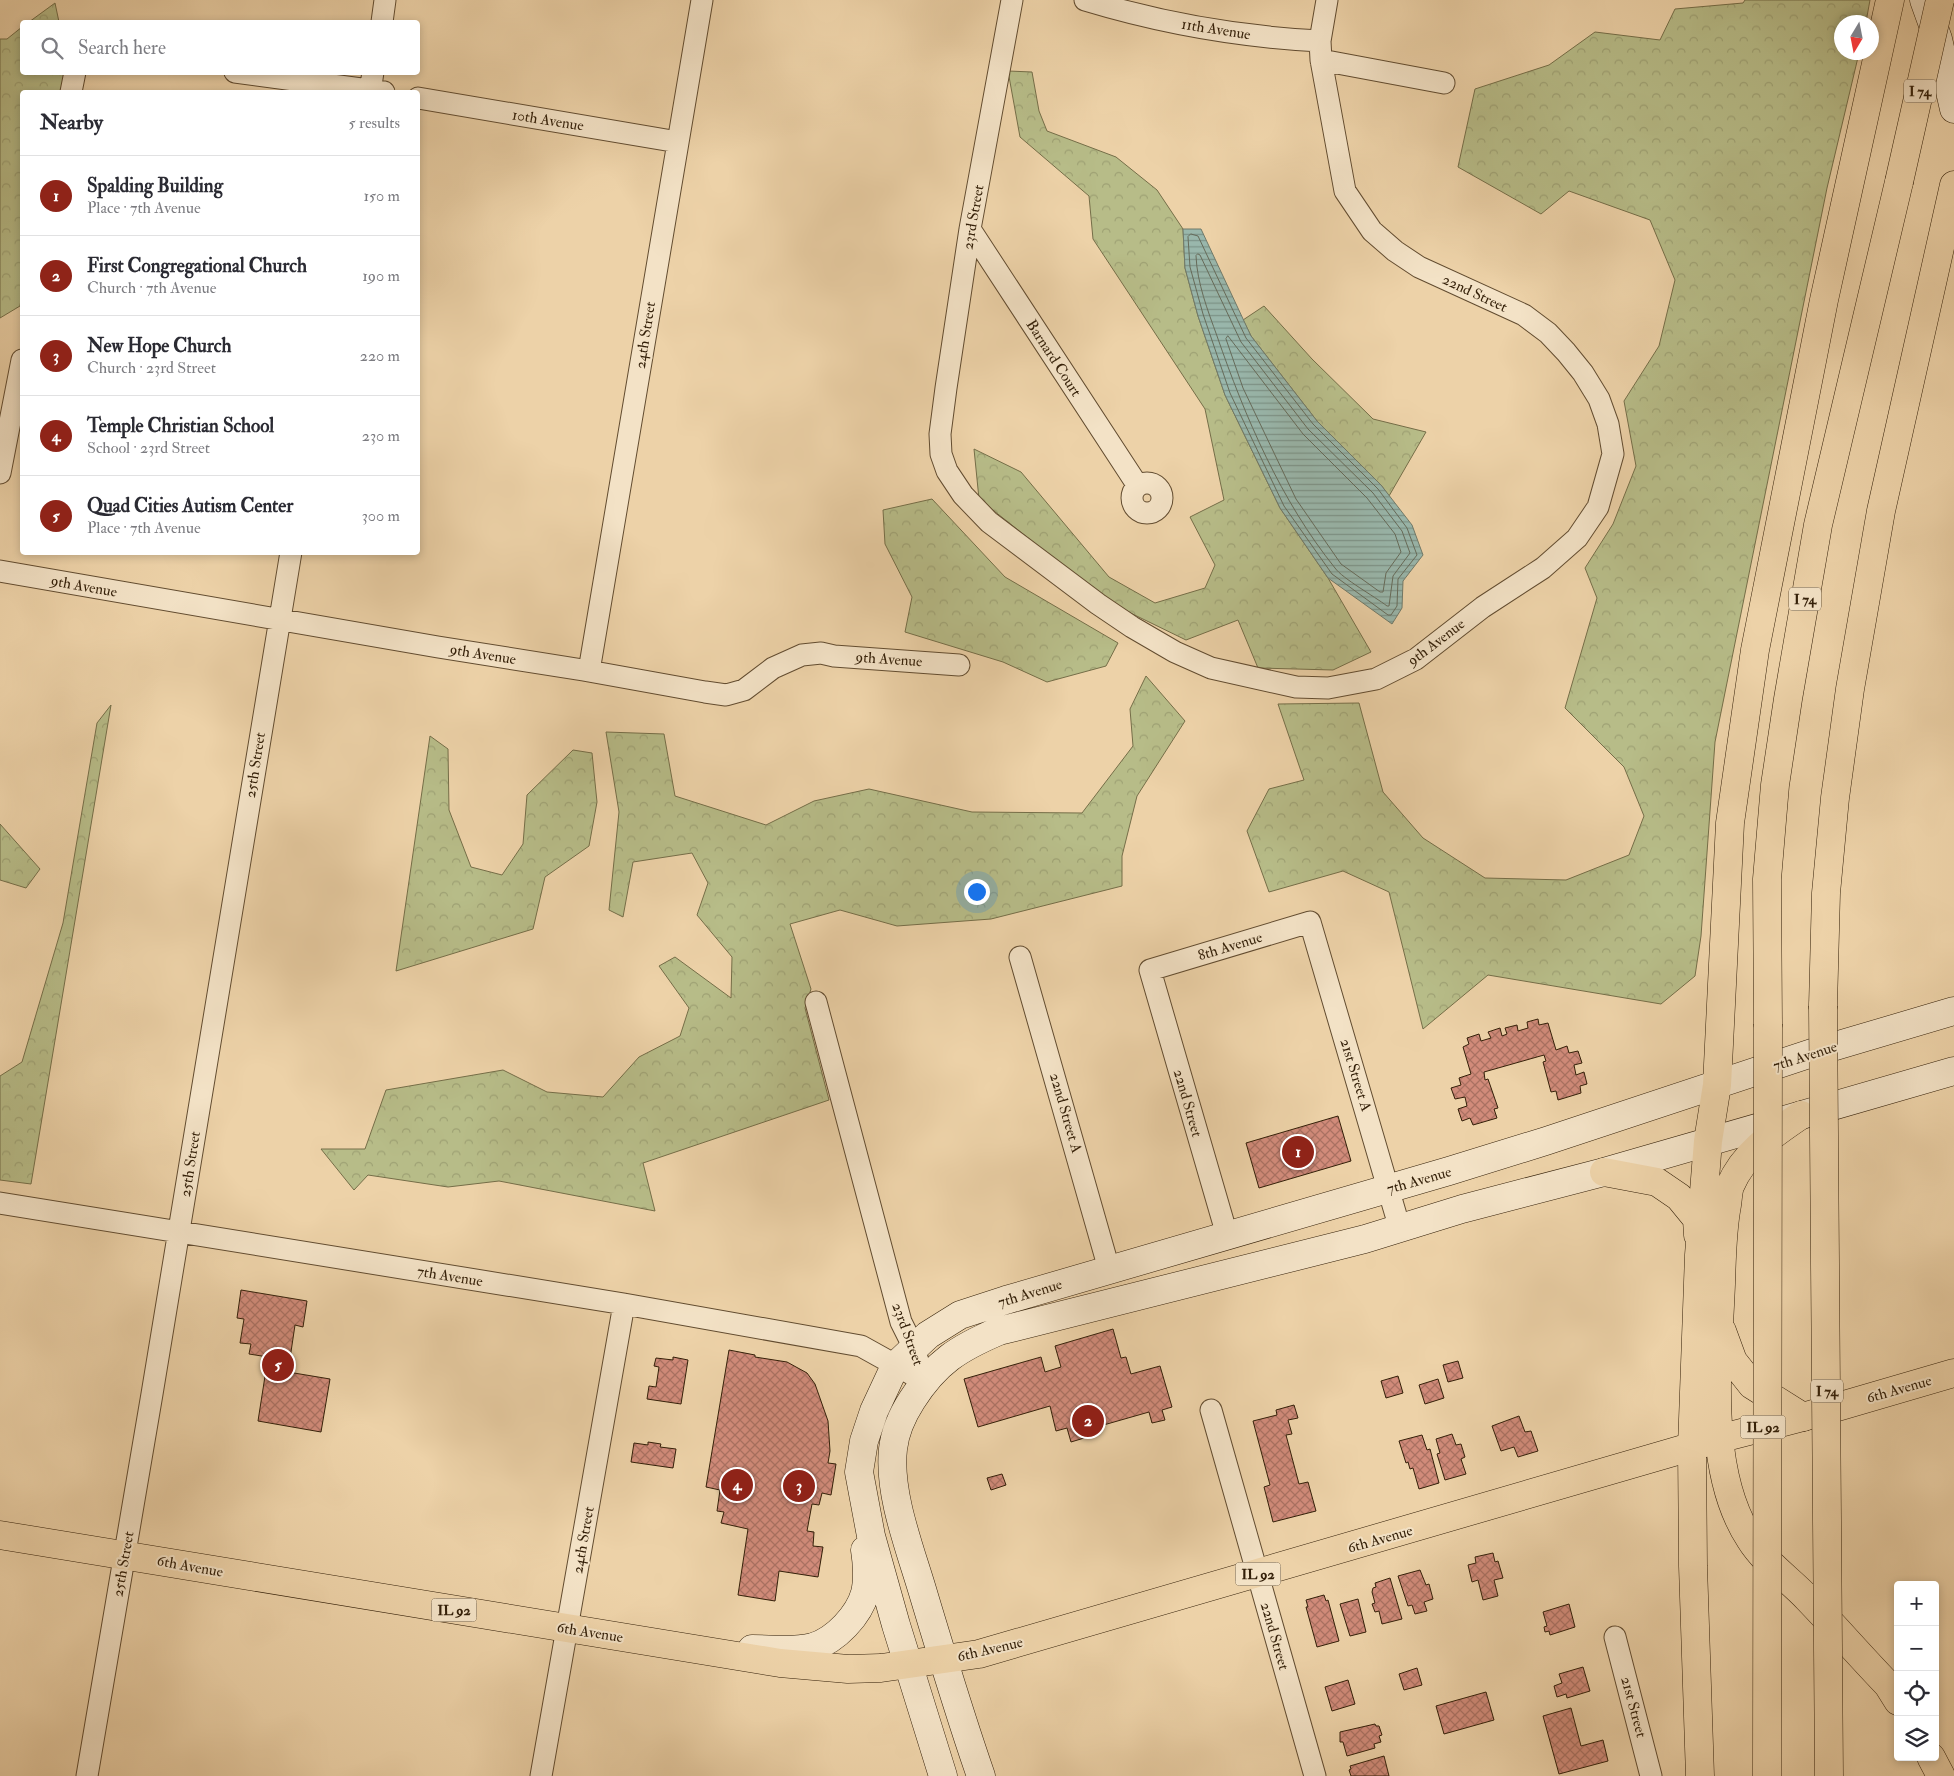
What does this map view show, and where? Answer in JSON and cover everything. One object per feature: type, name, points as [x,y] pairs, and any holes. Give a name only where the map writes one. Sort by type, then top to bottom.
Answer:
[{"type":"main road","points":[[1700,1776],[1693,1566],[1692,1447],[1699,1255],[1708,1141],[1716,1085],[1730,823],[1756,650],[1824,300],[1890,0]]},
{"type":"main road","points":[[1924,0],[1938,40],[1954,109]]},
{"type":"main road","name":"I 74","points":[[1767,1776],[1768,879],[1775,785],[1818,525],[1940,0]]},
{"type":"main road","name":"I 74","points":[[1829,1776],[1823,1006],[1826,894],[1835,798],[1850,689],[1881,511],[1954,185]]},
{"type":"main road","name":"7th Avenue","points":[[904,1357],[928,1335],[960,1315],[1109,1269],[1546,1141],[1816,1052],[1954,1011]]},
{"type":"main road","name":"7th Avenue","points":[[924,1381],[939,1365],[968,1344],[999,1331],[1400,1229],[1462,1209],[1604,1172],[1954,1071]]},
{"type":"main road","points":[[1801,1115],[1762,1142],[1742,1166],[1730,1187],[1723,1230],[1716,1391],[1718,1439],[1735,1508],[1750,1539],[1777,1571],[1807,1598],[1888,1685],[1894,1695]]},
{"type":"main road","points":[[1604,1172],[1657,1182],[1679,1197],[1697,1219],[1699,1255]]},
{"type":"main road","points":[[1719,1322],[1733,1361],[1752,1385],[1803,1417]]},
{"type":"main road","name":"23rd Street","points":[[904,1357],[874,1411],[864,1441],[859,1472],[872,1536],[896,1625],[910,1664],[943,1776]]},
{"type":"main road","name":"6th Avenue","points":[[0,1535],[780,1663],[813,1667],[881,1668],[978,1654],[1718,1439],[1803,1417],[1954,1373]]},
{"type":"main road","name":"23rd Street","points":[[924,1381],[902,1417],[893,1448],[893,1468],[897,1501],[955,1703],[981,1776]]},
{"type":"main road","points":[[679,1646],[795,1650],[815,1646],[832,1637],[847,1624],[856,1612],[865,1592],[866,1558],[857,1514],[859,1472]]},
{"type":"main road","points":[[1933,1761],[1941,1776]]},
{"type":"street","points":[[382,20],[385,0]]},
{"type":"street","name":"24th Street","points":[[589,671],[702,0]]},
{"type":"street","name":"23rd Street","points":[[940,434],[970,229],[1012,0]]},
{"type":"street","name":"11th Avenue","points":[[1085,0],[1187,25],[1282,39],[1320,51],[1444,83]]},
{"type":"street","name":"22nd Street","points":[[1327,0],[1320,51],[1345,191],[1372,231],[1395,252],[1419,267],[1524,315],[1540,327],[1566,352],[1583,373],[1598,399],[1608,424],[1613,454],[1598,506],[1577,538],[1543,568]]},
{"type":"street","points":[[71,90],[74,75]]},
{"type":"street","points":[[263,75],[374,87]]},
{"type":"street","name":"10th Avenue","points":[[420,98],[678,142]]},
{"type":"street","name":"Barnard Court","points":[[970,229],[1138,486]]},
{"type":"street","points":[[0,473],[20,370]]},
{"type":"street","name":"9th Avenue","points":[[940,434],[941,454],[947,471],[963,494],[989,522],[1098,604],[1132,627],[1176,652],[1211,668],[1258,679],[1296,687],[1328,688],[1376,679],[1416,659],[1483,607],[1543,568]]},
{"type":"street","name":"25th Street","points":[[87,1776],[290,555]]},
{"type":"street","name":"9th Avenue","points":[[0,571],[438,648],[589,671],[705,692],[726,694],[744,690],[773,668],[802,655],[821,653],[834,656],[959,664]]},
{"type":"street","name":"8th Avenue","points":[[1150,970],[1310,922]]},
{"type":"street","name":"21st Street A","points":[[1310,922],[1400,1229]]},
{"type":"street","name":"22nd Street A","points":[[1020,957],[1109,1269]]},
{"type":"street","name":"22nd Street","points":[[1150,970],[1227,1235]]},
{"type":"street","name":"23rd Street","points":[[816,1002],[899,1314],[904,1357],[924,1381]]},
{"type":"street","name":"7th Avenue","points":[[0,1204],[624,1304],[861,1346],[904,1357]]},
{"type":"street","name":"24th Street","points":[[541,1776],[624,1304]]},
{"type":"street","name":"22nd Street","points":[[1211,1410],[1315,1776]]},
{"type":"street","name":"21st Street","points":[[1615,1637],[1652,1776]]},
{"type":"green space","points":[[1745,0],[1870,0],[1867,15],[1834,15],[1834,60],[1857,60],[1827,188],[1715,742],[1701,936],[1695,976],[1661,1004],[1488,975],[1423,1029],[1389,892],[1343,871],[1269,892],[1247,831],[1269,789],[1304,780],[1278,704],[1359,703],[1383,792],[1423,838],[1485,878],[1566,880],[1629,855],[1644,816],[1624,767],[1565,708],[1597,598],[1585,568],[1613,524],[1636,466],[1624,401],[1659,346],[1675,280],[1650,220],[1569,191],[1541,214],[1458,167],[1475,89],[1549,65],[1595,32],[1660,40],[1675,9],[1743,3]]},
{"type":"green space","points":[[55,3],[59,20],[32,20]]},
{"type":"green space","points":[[20,29],[20,75],[66,75],[62,90],[20,90],[20,306],[0,318],[0,39],[7,39]]},
{"type":"green space","points":[[1008,71],[1032,72],[1039,111],[1047,131],[1116,157],[1157,190],[1183,229],[1185,268],[1198,316],[1225,395],[1280,508],[1328,578],[1371,652],[1333,670],[1258,668],[1238,620],[1186,640],[1110,603],[979,499],[974,449],[1021,472],[1109,577],[1155,603],[1205,588],[1215,565],[1190,517],[1224,500],[1205,409],[1093,239],[1089,196],[1020,137]]},
{"type":"green space","points":[[1264,306],[1312,359],[1373,419],[1426,432],[1389,496],[1381,485],[1317,421],[1251,336],[1243,320]]},
{"type":"green space","points":[[932,499],[1005,577],[1118,643],[1106,666],[1047,682],[1003,662],[905,632],[912,597],[885,544],[883,510]]},
{"type":"green space","points":[[1146,676],[1185,721],[1137,796],[1122,856],[1122,886],[991,919],[897,926],[840,910],[790,924],[811,989],[805,1008],[829,1100],[643,1163],[655,1211],[499,1181],[448,1187],[368,1175],[354,1190],[321,1149],[365,1149],[386,1090],[503,1070],[547,1092],[603,1097],[639,1057],[680,1036],[689,1008],[659,966],[675,957],[731,998],[732,957],[697,915],[708,883],[692,853],[633,862],[623,917],[609,910],[619,812],[606,732],[664,734],[675,796],[766,825],[814,801],[869,789],[972,812],[1082,813],[1133,746],[1130,709]]},
{"type":"green space","points":[[111,705],[31,1184],[0,1180],[0,1076],[22,1062],[63,923],[97,723]]},
{"type":"green space","points":[[430,736],[448,749],[449,810],[471,867],[502,875],[523,844],[527,795],[573,750],[592,753],[597,802],[589,846],[545,877],[533,929],[396,971]]},
{"type":"green space","points":[[0,824],[40,869],[26,888],[0,880]]},
{"type":"water","points":[[1183,229],[1201,229],[1251,336],[1317,421],[1381,485],[1412,525],[1423,555],[1403,581],[1402,608],[1392,624],[1328,578],[1280,508],[1225,395],[1198,316],[1185,268]]},
{"type":"building","points":[[1538,1019],[1539,1025],[1548,1023],[1556,1050],[1567,1046],[1569,1053],[1578,1051],[1582,1063],[1574,1065],[1576,1075],[1584,1072],[1587,1084],[1580,1086],[1581,1093],[1558,1100],[1556,1091],[1551,1092],[1543,1062],[1546,1061],[1544,1055],[1484,1072],[1485,1080],[1488,1079],[1498,1108],[1494,1109],[1497,1118],[1473,1125],[1470,1118],[1462,1121],[1458,1109],[1467,1106],[1465,1097],[1455,1099],[1451,1088],[1461,1085],[1459,1078],[1471,1074],[1463,1047],[1469,1044],[1467,1038],[1479,1034],[1481,1041],[1491,1038],[1488,1032],[1500,1028],[1502,1036],[1507,1034],[1505,1028],[1517,1025],[1518,1031],[1528,1028],[1527,1022]]},
{"type":"building","points":[[1338,1116],[1351,1161],[1259,1188],[1246,1143]]},
{"type":"building","points":[[241,1290],[307,1301],[303,1327],[295,1325],[288,1372],[330,1379],[321,1432],[258,1421],[268,1357],[249,1354],[251,1344],[240,1343],[244,1319],[237,1318]]},
{"type":"building","points":[[1113,1329],[1121,1358],[1126,1357],[1131,1374],[1160,1366],[1172,1407],[1162,1410],[1165,1420],[1152,1423],[1149,1412],[1093,1428],[1094,1435],[1071,1442],[1067,1428],[1056,1431],[1050,1406],[978,1427],[964,1379],[1041,1357],[1045,1372],[1061,1367],[1055,1346]]},
{"type":"building","points":[[729,1350],[755,1355],[755,1357],[787,1362],[807,1373],[815,1384],[828,1421],[830,1451],[828,1463],[836,1464],[831,1495],[822,1493],[819,1505],[812,1504],[807,1531],[814,1532],[813,1546],[823,1547],[818,1577],[779,1571],[775,1601],[738,1595],[748,1529],[721,1523],[724,1512],[717,1511],[720,1490],[706,1487]]},
{"type":"building","points":[[673,1357],[688,1360],[681,1404],[647,1399],[649,1386],[656,1387],[659,1367],[654,1366],[656,1358],[673,1360]]},
{"type":"building","points":[[1458,1361],[1463,1378],[1448,1382],[1443,1365]]},
{"type":"building","points":[[1398,1376],[1403,1393],[1386,1398],[1381,1381]]},
{"type":"building","points":[[1438,1379],[1444,1398],[1425,1404],[1419,1385]]},
{"type":"building","points":[[1294,1405],[1298,1418],[1288,1420],[1292,1434],[1286,1435],[1299,1484],[1308,1482],[1316,1511],[1273,1522],[1264,1487],[1270,1485],[1253,1421],[1277,1415],[1276,1410]]},
{"type":"building","points":[[1519,1416],[1525,1432],[1531,1431],[1538,1451],[1518,1457],[1514,1447],[1501,1451],[1492,1426]]},
{"type":"building","points":[[1452,1434],[1456,1445],[1461,1444],[1465,1457],[1461,1459],[1466,1474],[1445,1480],[1437,1454],[1440,1453],[1436,1439]]},
{"type":"building","points":[[1422,1435],[1427,1450],[1430,1449],[1439,1483],[1419,1489],[1413,1468],[1410,1469],[1408,1462],[1406,1463],[1399,1441]]},
{"type":"building","points":[[648,1442],[661,1444],[660,1447],[676,1449],[673,1468],[631,1462],[634,1443],[648,1445]]},
{"type":"building","points":[[1002,1474],[1006,1485],[991,1490],[987,1478]]},
{"type":"building","points":[[1493,1553],[1495,1562],[1498,1561],[1503,1578],[1494,1580],[1498,1596],[1483,1600],[1478,1580],[1472,1582],[1468,1565],[1476,1563],[1475,1557]]},
{"type":"building","points":[[1420,1570],[1426,1585],[1429,1584],[1433,1599],[1424,1602],[1427,1611],[1415,1614],[1412,1605],[1408,1606],[1398,1576]]},
{"type":"building","points":[[1390,1578],[1402,1619],[1382,1624],[1379,1611],[1375,1612],[1372,1604],[1375,1603],[1372,1592],[1373,1588],[1376,1587],[1375,1583]]},
{"type":"building","points":[[1324,1595],[1326,1601],[1328,1600],[1339,1641],[1317,1647],[1306,1607],[1308,1607],[1306,1600]]},
{"type":"building","points":[[1358,1599],[1366,1632],[1350,1636],[1340,1604]]},
{"type":"building","points":[[1569,1604],[1575,1627],[1550,1635],[1549,1631],[1545,1632],[1544,1627],[1547,1626],[1543,1612]]},
{"type":"building","points":[[1583,1667],[1590,1691],[1567,1698],[1566,1694],[1557,1697],[1554,1686],[1562,1683],[1559,1674]]},
{"type":"building","points":[[1417,1668],[1422,1685],[1404,1690],[1399,1674]]},
{"type":"building","points":[[1348,1680],[1355,1704],[1332,1711],[1325,1687]]},
{"type":"building","points":[[1486,1692],[1494,1720],[1444,1734],[1436,1706]]},
{"type":"building","points":[[1571,1708],[1581,1746],[1603,1740],[1608,1761],[1559,1774],[1543,1716]]},
{"type":"building","points":[[1375,1724],[1379,1726],[1382,1735],[1379,1736],[1381,1742],[1374,1744],[1375,1748],[1347,1756],[1343,1742],[1340,1742],[1340,1732]]},
{"type":"building","points":[[1384,1756],[1389,1776],[1351,1776],[1350,1766]]},
{"type":"place","name":"Spalding Building","points":[[1298,1152]]},
{"type":"place","name":"Quad Cities Autism Center","points":[[278,1365]]},
{"type":"place","name":"First Congregational Church","points":[[1088,1421]]},
{"type":"place","name":"Temple Christian School","points":[[737,1485]]},
{"type":"place","name":"New Hope Church","points":[[799,1486]]}]
